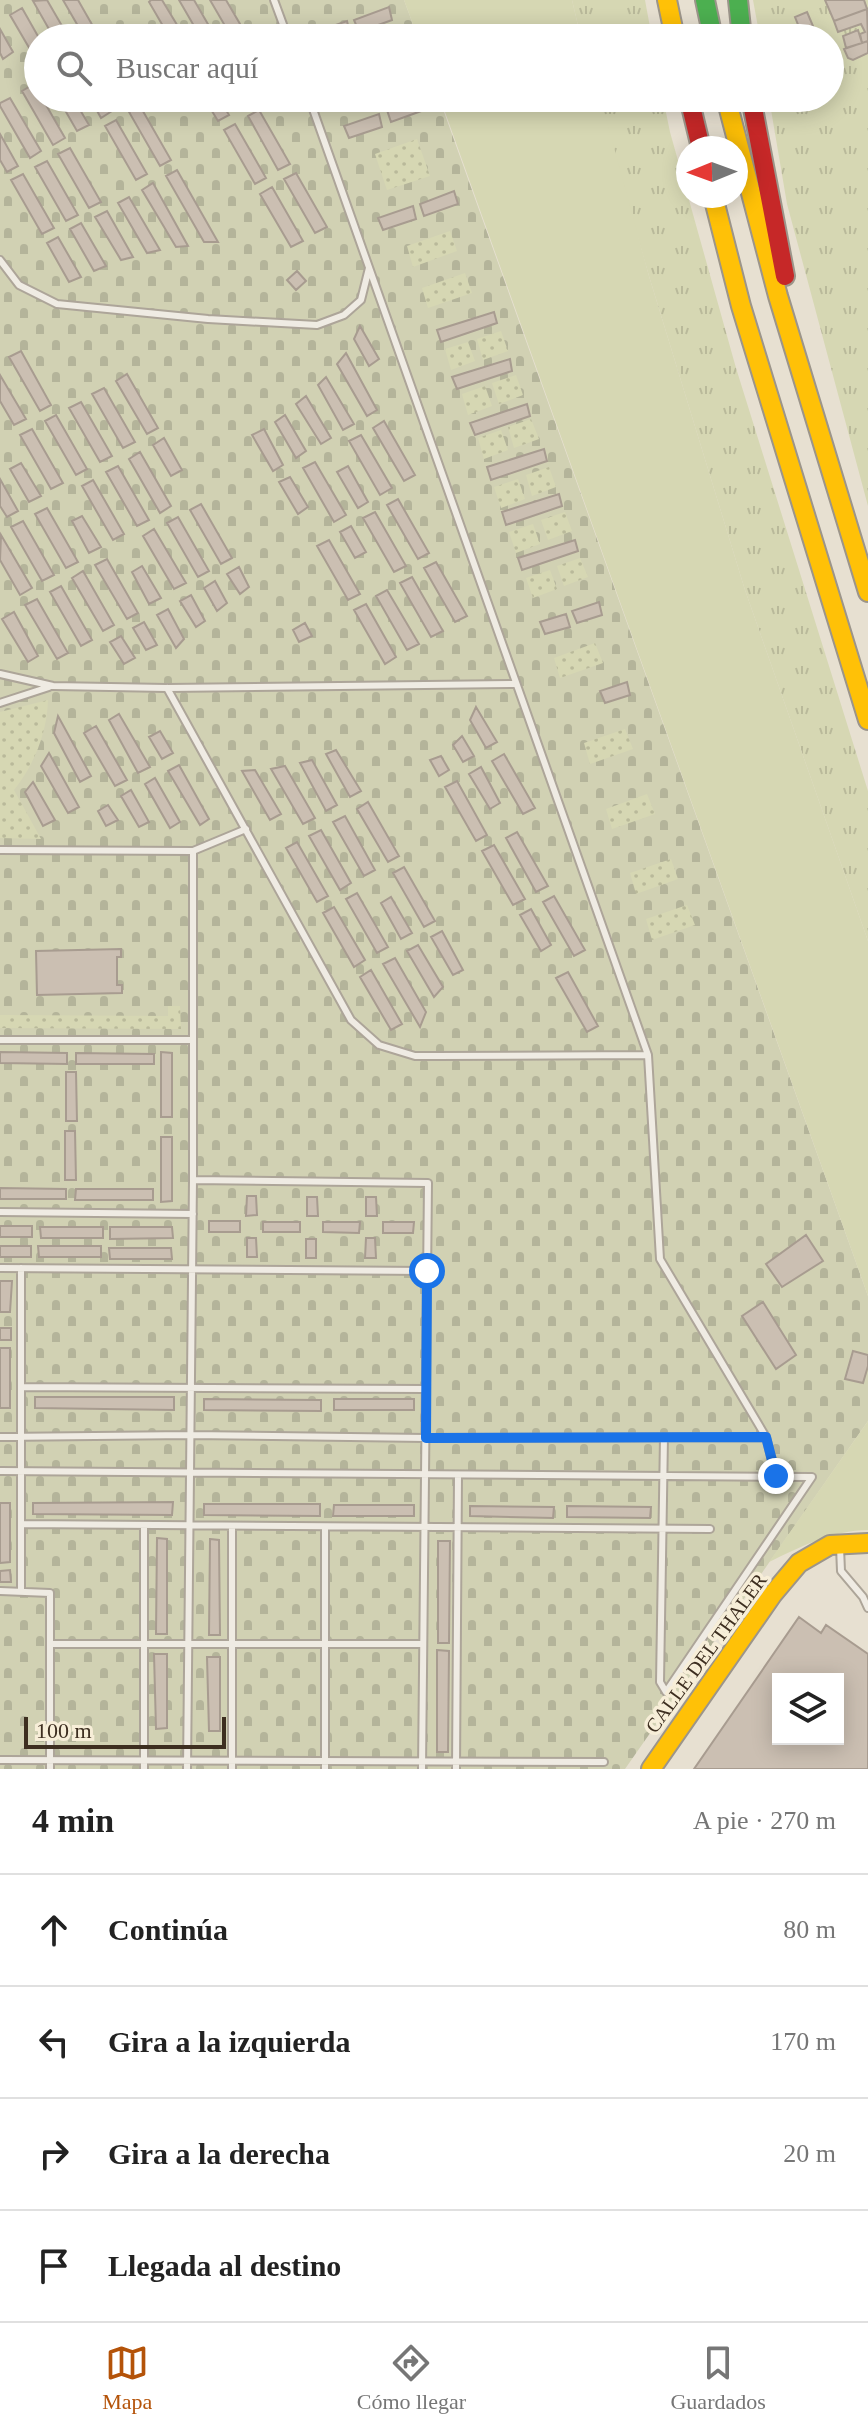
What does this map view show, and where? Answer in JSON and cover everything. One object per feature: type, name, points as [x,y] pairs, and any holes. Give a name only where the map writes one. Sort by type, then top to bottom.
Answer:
[{"type":"main road","points":[[667,0],[672,24]]},
{"type":"main road","points":[[705,0],[710,24]]},
{"type":"main road","points":[[738,0],[741,24]]},
{"type":"main road","points":[[692,112],[698,136]]},
{"type":"main road","points":[[730,112],[778,296],[868,592]]},
{"type":"main road","points":[[754,112],[786,272],[778,296]]},
{"type":"main road","points":[[716,208],[741,306],[868,720]]},
{"type":"main road","points":[[840,1543],[868,1543]]},
{"type":"main road","name":"CALLE DEL THALER","points":[[651,1769],[772,1595],[799,1563],[830,1545],[840,1543]]},
{"type":"lane","points":[[274,0],[283,24]]},
{"type":"lane","points":[[314,112],[648,1055],[660,1259],[766,1437],[776,1476]]},
{"type":"lane","points":[[0,260],[19,285],[57,304],[208,319],[317,325],[344,315],[361,300],[369,268]]},
{"type":"lane","points":[[0,674],[53,686],[167,688],[516,684]]},
{"type":"lane","points":[[0,703],[53,686]]},
{"type":"lane","points":[[167,688],[351,1020],[379,1045],[415,1056],[648,1055]]},
{"type":"lane","points":[[0,850],[193,851],[246,829]]},
{"type":"lane","points":[[187,1769],[193,851]]},
{"type":"lane","points":[[0,1040],[193,1040]]},
{"type":"lane","points":[[193,1180],[428,1183],[422,1765]]},
{"type":"lane","points":[[0,1212],[193,1214]]},
{"type":"lane","points":[[0,1268],[427,1271]]},
{"type":"lane","points":[[21,1268],[21,1591]]},
{"type":"lane","points":[[21,1387],[426,1389]]},
{"type":"lane","points":[[0,1437],[766,1437]]},
{"type":"lane","points":[[0,1471],[189,1471],[458,1475],[664,1476],[776,1476],[812,1477],[666,1692],[660,1682],[664,1476],[664,1437]]},
{"type":"lane","points":[[456,1765],[458,1475]]},
{"type":"lane","points":[[21,1524],[710,1529]]},
{"type":"lane","points":[[144,1525],[144,1769]]},
{"type":"lane","points":[[232,1526],[232,1769]]},
{"type":"lane","points":[[325,1527],[325,1765]]},
{"type":"lane","points":[[840,1543],[841,1571],[865,1597],[868,1608]]},
{"type":"lane","points":[[0,1591],[50,1593],[50,1769]]},
{"type":"lane","points":[[50,1644],[423,1644]]},
{"type":"lane","points":[[0,1760],[232,1760],[325,1765],[604,1762]]},
{"type":"green space","points":[[0,0],[404,0],[413,24],[24,24],[24,112],[444,112],[868,1296],[868,1421],[625,1769],[0,1769]]},
{"type":"green space","points":[[404,0],[572,0],[578,24],[413,24]]},
{"type":"green space","points":[[572,0],[645,0],[649,24],[578,24]]},
{"type":"green space","points":[[753,0],[868,0],[868,506],[787,204],[771,112],[844,112],[844,24],[757,24]]},
{"type":"green space","points":[[445,112],[604,112],[606,118],[649,276],[745,590],[868,941],[868,1296]]},
{"type":"green space","points":[[602,112],[666,112],[676,153],[676,208],[691,208],[736,368],[868,791],[868,941],[745,590]]},
{"type":"green space","points":[[417,139],[430,176],[387,190],[375,154]]},
{"type":"green space","points":[[450,231],[457,251],[413,267],[407,246]]},
{"type":"green space","points":[[465,273],[472,293],[428,308],[422,288]]},
{"type":"green space","points":[[501,331],[508,351],[483,360],[477,339]]},
{"type":"green space","points":[[468,342],[475,361],[451,370],[445,349]]},
{"type":"green space","points":[[516,375],[523,395],[499,404],[492,383]]},
{"type":"green space","points":[[485,386],[492,406],[468,415],[462,394]]},
{"type":"green space","points":[[531,419],[539,439],[514,448],[508,427]]},
{"type":"green space","points":[[501,430],[508,450],[484,459],[478,438]]},
{"type":"green space","points":[[549,467],[556,487],[532,496],[526,475]]},
{"type":"green space","points":[[518,479],[525,499],[501,508],[494,487]]},
{"type":"green space","points":[[565,512],[572,531],[548,540],[541,520]]},
{"type":"green space","points":[[533,524],[540,544],[516,553],[509,532]]},
{"type":"green space","points":[[580,558],[588,577],[564,586],[557,566]]},
{"type":"green space","points":[[550,570],[557,589],[533,598],[526,578]]},
{"type":"green space","points":[[595,643],[603,663],[560,678],[554,658]]},
{"type":"green space","points":[[48,700],[38,748],[14,790],[41,839],[0,838],[0,712]]},
{"type":"green space","points":[[625,729],[633,749],[590,764],[584,743]]},
{"type":"green space","points":[[647,794],[655,814],[612,829],[606,809]]},
{"type":"green space","points":[[671,859],[678,879],[636,894],[630,873]]},
{"type":"green space","points":[[687,905],[695,925],[652,940],[646,919]]},
{"type":"green space","points":[[168,1006],[180,1006],[181,1029],[0,1028],[0,1015],[168,1016]]},
{"type":"green space","points":[[868,1421],[868,1530],[829,1536],[769,1562]]},
{"type":"building","points":[[47,0],[61,24],[46,24],[33,1]]},
{"type":"building","points":[[63,0],[78,0],[92,24],[77,24]]},
{"type":"building","points":[[162,0],[177,24],[162,24],[149,2]]},
{"type":"building","points":[[179,0],[194,0],[208,24],[193,24]]},
{"type":"building","points":[[210,0],[226,0],[240,24],[224,24]]},
{"type":"building","points":[[825,0],[864,0],[867,9],[834,21]]},
{"type":"building","points":[[389,7],[392,20],[381,24],[356,24],[354,20]]},
{"type":"building","points":[[22,8],[31,24],[24,24],[24,39],[10,15]]},
{"type":"building","points":[[867,9],[868,41],[862,43],[860,34],[865,32],[861,24],[844,30],[844,24],[835,24],[834,21]]},
{"type":"building","points":[[807,12],[812,24],[798,24],[795,17]]},
{"type":"building","points":[[0,29],[13,52],[3,59],[0,53]]},
{"type":"building","points":[[858,30],[862,43],[846,48],[844,36]]},
{"type":"building","points":[[868,41],[868,53],[853,60],[848,58],[844,49]]},
{"type":"building","points":[[10,98],[41,151],[30,158],[0,106]]},
{"type":"building","points":[[34,112],[50,112],[65,138],[53,145]]},
{"type":"building","points":[[66,112],[81,112],[89,125],[77,131]]},
{"type":"building","points":[[129,112],[143,112],[171,160],[160,166]]},
{"type":"building","points":[[213,112],[227,112],[229,115],[218,121]]},
{"type":"building","points":[[260,112],[290,164],[278,170],[248,116]]},
{"type":"building","points":[[388,112],[418,112],[391,122]]},
{"type":"building","points":[[379,114],[382,127],[349,138],[344,126]]},
{"type":"building","points":[[116,120],[147,174],[136,180],[105,126]]},
{"type":"building","points":[[235,124],[266,178],[255,184],[224,130]]},
{"type":"building","points":[[0,134],[18,166],[7,172],[0,160]]},
{"type":"building","points":[[70,148],[101,202],[89,208],[58,154]]},
{"type":"building","points":[[47,161],[78,215],[66,221],[35,167]]},
{"type":"building","points":[[177,170],[218,242],[204,242],[166,176]]},
{"type":"building","points":[[296,173],[327,227],[315,233],[284,179]]},
{"type":"building","points":[[23,174],[54,228],[42,234],[11,180]]},
{"type":"building","points":[[153,183],[188,246],[176,247],[142,190]]},
{"type":"building","points":[[272,187],[303,241],[291,247],[260,194]]},
{"type":"building","points":[[454,191],[458,204],[424,216],[420,204]]},
{"type":"building","points":[[129,197],[160,250],[147,253],[118,203]]},
{"type":"building","points":[[413,206],[416,219],[383,230],[378,218]]},
{"type":"building","points":[[107,211],[133,257],[121,260],[95,217]]},
{"type":"building","points":[[81,223],[106,266],[94,271],[70,229]]},
{"type":"building","points":[[58,237],[81,277],[69,282],[47,243]]},
{"type":"building","points":[[297,271],[306,281],[296,290],[287,280]]},
{"type":"building","points":[[494,312],[497,323],[441,342],[437,330]]},
{"type":"building","points":[[360,326],[379,359],[369,366],[354,339]]},
{"type":"building","points":[[21,351],[51,405],[40,411],[9,357]]},
{"type":"building","points":[[346,353],[377,410],[367,416],[337,364]]},
{"type":"building","points":[[510,359],[512,371],[457,389],[452,377]]},
{"type":"building","points":[[127,374],[158,428],[147,434],[116,381]]},
{"type":"building","points":[[0,375],[26,419],[14,425],[0,401]]},
{"type":"building","points":[[326,377],[354,424],[343,430],[318,385]]},
{"type":"building","points":[[104,388],[135,442],[123,448],[92,394]]},
{"type":"building","points":[[306,396],[331,438],[321,444],[296,404]]},
{"type":"building","points":[[81,402],[112,456],[100,462],[69,408]]},
{"type":"building","points":[[527,404],[530,416],[475,435],[470,423]]},
{"type":"building","points":[[56,415],[87,469],[76,475],[45,421]]},
{"type":"building","points":[[285,415],[306,451],[296,458],[275,422]]},
{"type":"building","points":[[384,421],[415,475],[404,481],[373,428]]},
{"type":"building","points":[[32,429],[63,483],[51,489],[20,435]]},
{"type":"building","points":[[264,429],[283,465],[273,471],[252,435]]},
{"type":"building","points":[[361,435],[392,488],[380,495],[349,441]]},
{"type":"building","points":[[164,438],[182,470],[171,476],[153,445]]},
{"type":"building","points":[[544,449],[547,461],[491,480],[487,467]]},
{"type":"building","points":[[140,452],[171,506],[160,513],[129,459]]},
{"type":"building","points":[[315,462],[346,515],[334,522],[303,468]]},
{"type":"building","points":[[21,463],[41,496],[29,502],[10,469]]},
{"type":"building","points":[[118,466],[149,520],[137,526],[106,472]]},
{"type":"building","points":[[348,466],[368,502],[358,508],[337,472]]},
{"type":"building","points":[[290,477],[308,507],[298,514],[279,482]]},
{"type":"building","points":[[0,479],[18,511],[7,517],[0,506]]},
{"type":"building","points":[[93,480],[124,534],[113,540],[82,486]]},
{"type":"building","points":[[559,494],[562,506],[506,525],[502,512]]},
{"type":"building","points":[[398,499],[429,553],[418,559],[387,505]]},
{"type":"building","points":[[201,504],[232,558],[221,564],[190,510]]},
{"type":"building","points":[[47,508],[78,562],[66,568],[35,514]]},
{"type":"building","points":[[375,512],[406,566],[394,572],[363,518]]},
{"type":"building","points":[[82,516],[101,547],[89,553],[72,521]]},
{"type":"building","points":[[178,517],[209,571],[198,577],[167,523]]},
{"type":"building","points":[[23,521],[54,575],[42,581],[11,527]]},
{"type":"building","points":[[351,526],[366,552],[355,558],[340,532]]},
{"type":"building","points":[[154,529],[186,583],[174,589],[143,536]]},
{"type":"building","points":[[1,535],[32,588],[20,595],[0,560]]},
{"type":"building","points":[[329,540],[360,594],[348,600],[317,546]]},
{"type":"building","points":[[575,540],[578,551],[522,570],[518,558]]},
{"type":"building","points":[[107,559],[138,613],[127,619],[95,565]]},
{"type":"building","points":[[436,562],[467,616],[455,622],[424,568]]},
{"type":"building","points":[[142,566],[161,598],[149,604],[132,572]]},
{"type":"building","points":[[239,567],[249,587],[240,594],[227,574]]},
{"type":"building","points":[[83,571],[114,625],[103,631],[72,578]]},
{"type":"building","points":[[412,577],[443,631],[431,637],[400,583]]},
{"type":"building","points":[[215,581],[227,603],[217,611],[204,588]]},
{"type":"building","points":[[61,586],[92,640],[81,646],[50,592]]},
{"type":"building","points":[[387,590],[419,644],[407,650],[376,596]]},
{"type":"building","points":[[191,595],[205,621],[196,627],[180,601]]},
{"type":"building","points":[[37,599],[68,653],[57,659],[25,605]]},
{"type":"building","points":[[599,602],[602,615],[577,623],[572,611]]},
{"type":"building","points":[[366,604],[396,657],[385,664],[354,610]]},
{"type":"building","points":[[168,609],[184,639],[176,648],[157,615]]},
{"type":"building","points":[[14,612],[38,656],[28,662],[2,619]]},
{"type":"building","points":[[566,614],[570,627],[545,634],[540,622]]},
{"type":"building","points":[[144,622],[157,645],[146,650],[133,628]]},
{"type":"building","points":[[305,623],[312,636],[299,642],[293,630]]},
{"type":"building","points":[[121,636],[135,658],[124,664],[110,642]]},
{"type":"building","points":[[627,682],[630,695],[605,703],[600,691]]},
{"type":"building","points":[[476,707],[497,742],[486,748],[470,720]]},
{"type":"building","points":[[119,714],[150,767],[138,773],[109,720]]},
{"type":"building","points":[[58,716],[91,776],[80,782],[54,733]]},
{"type":"building","points":[[96,726],[127,780],[115,786],[84,733]]},
{"type":"building","points":[[160,731],[173,753],[162,759],[149,737]]},
{"type":"building","points":[[462,736],[474,756],[463,762],[453,745]]},
{"type":"building","points":[[336,750],[361,791],[350,797],[326,754]]},
{"type":"building","points":[[49,753],[79,807],[68,813],[41,766]]},
{"type":"building","points":[[504,754],[535,808],[523,814],[492,761]]},
{"type":"building","points":[[441,756],[449,770],[439,776],[430,760]]},
{"type":"building","points":[[312,760],[337,805],[326,811],[300,763]]},
{"type":"building","points":[[179,765],[209,819],[200,825],[168,771]]},
{"type":"building","points":[[285,766],[315,818],[303,824],[271,769]]},
{"type":"building","points":[[481,767],[500,803],[490,809],[469,774]]},
{"type":"building","points":[[255,770],[281,814],[270,820],[242,771]]},
{"type":"building","points":[[155,778],[180,822],[170,828],[145,784]]},
{"type":"building","points":[[457,781],[487,835],[476,841],[445,787]]},
{"type":"building","points":[[33,782],[55,820],[43,826],[25,792]]},
{"type":"building","points":[[131,790],[149,822],[139,827],[121,796]]},
{"type":"building","points":[[368,802],[399,856],[388,862],[357,809]]},
{"type":"building","points":[[108,805],[118,820],[106,826],[98,811]]},
{"type":"building","points":[[345,816],[375,870],[364,876],[333,822]]},
{"type":"building","points":[[321,830],[351,883],[340,890],[309,836]]},
{"type":"building","points":[[517,832],[548,886],[536,892],[506,838]]},
{"type":"building","points":[[297,842],[328,896],[317,902],[286,848]]},
{"type":"building","points":[[494,845],[525,899],[513,905],[482,851]]},
{"type":"building","points":[[404,867],[435,921],[424,927],[393,873]]},
{"type":"building","points":[[357,893],[388,947],[377,953],[346,899]]},
{"type":"building","points":[[554,896],[585,950],[574,956],[543,902]]},
{"type":"building","points":[[391,897],[412,933],[401,939],[381,903]]},
{"type":"building","points":[[334,907],[365,960],[354,967],[323,913]]},
{"type":"building","points":[[531,909],[551,945],[541,951],[520,915]]},
{"type":"building","points":[[442,931],[463,970],[453,975],[431,937]]},
{"type":"building","points":[[418,945],[443,987],[434,997],[407,951]]},
{"type":"building","points":[[121,949],[121,957],[117,957],[117,985],[122,985],[122,993],[37,995],[36,951]]},
{"type":"building","points":[[395,958],[426,1012],[420,1027],[383,964]]},
{"type":"building","points":[[371,970],[402,1024],[391,1030],[360,977]]},
{"type":"building","points":[[568,972],[598,1026],[587,1032],[556,978]]},
{"type":"building","points":[[0,1052],[67,1053],[67,1064],[0,1063]]},
{"type":"building","points":[[161,1052],[172,1053],[172,1117],[161,1117]]},
{"type":"building","points":[[76,1053],[154,1054],[154,1064],[76,1064]]},
{"type":"building","points":[[66,1072],[76,1072],[77,1121],[66,1121]]},
{"type":"building","points":[[65,1131],[75,1131],[76,1180],[65,1180]]},
{"type":"building","points":[[161,1137],[172,1137],[172,1201],[161,1202]]},
{"type":"building","points":[[0,1188],[66,1189],[66,1199],[0,1199]]},
{"type":"building","points":[[76,1189],[153,1189],[153,1200],[75,1200]]},
{"type":"building","points":[[247,1196],[256,1196],[257,1215],[246,1216]]},
{"type":"building","points":[[307,1197],[317,1197],[318,1216],[307,1216]]},
{"type":"building","points":[[366,1197],[376,1197],[377,1216],[366,1216]]},
{"type":"building","points":[[209,1221],[240,1221],[240,1232],[209,1232]]},
{"type":"building","points":[[263,1222],[300,1222],[300,1232],[263,1232]]},
{"type":"building","points":[[323,1222],[360,1222],[359,1233],[323,1232]]},
{"type":"building","points":[[383,1222],[414,1222],[413,1233],[383,1233]]},
{"type":"building","points":[[0,1226],[32,1226],[32,1237],[0,1237]]},
{"type":"building","points":[[40,1227],[103,1227],[103,1238],[41,1238]]},
{"type":"building","points":[[110,1227],[172,1227],[173,1238],[110,1239]]},
{"type":"building","points":[[806,1235],[823,1261],[782,1287],[766,1264]]},
{"type":"building","points":[[247,1238],[256,1238],[257,1257],[247,1257]]},
{"type":"building","points":[[366,1238],[375,1238],[376,1258],[365,1258]]},
{"type":"building","points":[[306,1239],[316,1239],[316,1258],[306,1258]]},
{"type":"building","points":[[0,1246],[31,1246],[31,1257],[0,1257]]},
{"type":"building","points":[[38,1246],[101,1246],[101,1257],[39,1257]]},
{"type":"building","points":[[109,1248],[171,1248],[172,1259],[110,1259]]},
{"type":"building","points":[[0,1281],[12,1281],[10,1312],[0,1312]]},
{"type":"building","points":[[763,1302],[796,1355],[776,1369],[742,1316]]},
{"type":"building","points":[[0,1328],[11,1328],[11,1340],[0,1340]]},
{"type":"building","points":[[0,1348],[10,1348],[10,1408],[0,1408]]},
{"type":"building","points":[[853,1351],[868,1355],[863,1383],[845,1379]]},
{"type":"building","points":[[35,1397],[174,1397],[174,1410],[35,1408]]},
{"type":"building","points":[[204,1399],[321,1400],[321,1411],[204,1410]]},
{"type":"building","points":[[334,1399],[414,1399],[414,1410],[334,1410]]},
{"type":"building","points":[[173,1502],[172,1515],[33,1514],[33,1503]]},
{"type":"building","points":[[0,1503],[10,1503],[10,1562],[0,1563]]},
{"type":"building","points":[[204,1504],[320,1504],[320,1516],[204,1515]]},
{"type":"building","points":[[334,1505],[414,1505],[414,1516],[333,1516]]},
{"type":"building","points":[[470,1506],[554,1507],[553,1518],[470,1516]]},
{"type":"building","points":[[567,1506],[651,1507],[650,1518],[567,1517]]},
{"type":"building","points":[[157,1538],[167,1539],[167,1634],[156,1634]]},
{"type":"building","points":[[210,1539],[219,1540],[220,1635],[209,1635]]},
{"type":"building","points":[[438,1541],[450,1541],[449,1643],[438,1643]]},
{"type":"building","points":[[10,1570],[11,1582],[0,1582],[0,1571]]},
{"type":"building","points":[[799,1617],[821,1633],[826,1625],[868,1654],[868,1769],[694,1769]]},
{"type":"building","points":[[437,1650],[449,1651],[448,1752],[437,1752]]},
{"type":"building","points":[[154,1654],[167,1654],[167,1728],[156,1729]]},
{"type":"building","points":[[207,1657],[220,1657],[220,1731],[209,1731]]},
{"type":"traffic: fast","points":[[705,0],[710,24]]},
{"type":"traffic: fast","points":[[738,0],[741,24]]},
{"type":"traffic: slow","points":[[667,0],[672,24]]},
{"type":"traffic: slow","points":[[730,112],[778,296],[868,592]]},
{"type":"traffic: slow","points":[[716,208],[741,306],[868,720]]},
{"type":"traffic: slow","points":[[651,1769],[772,1595],[799,1563],[830,1545],[868,1543]]},
{"type":"traffic: jam","points":[[692,112],[698,136]]},
{"type":"traffic: jam","points":[[754,112],[785,276]]},
{"type":"route","points":[[427,1271],[426,1438],[766,1437],[776,1476]]}]
